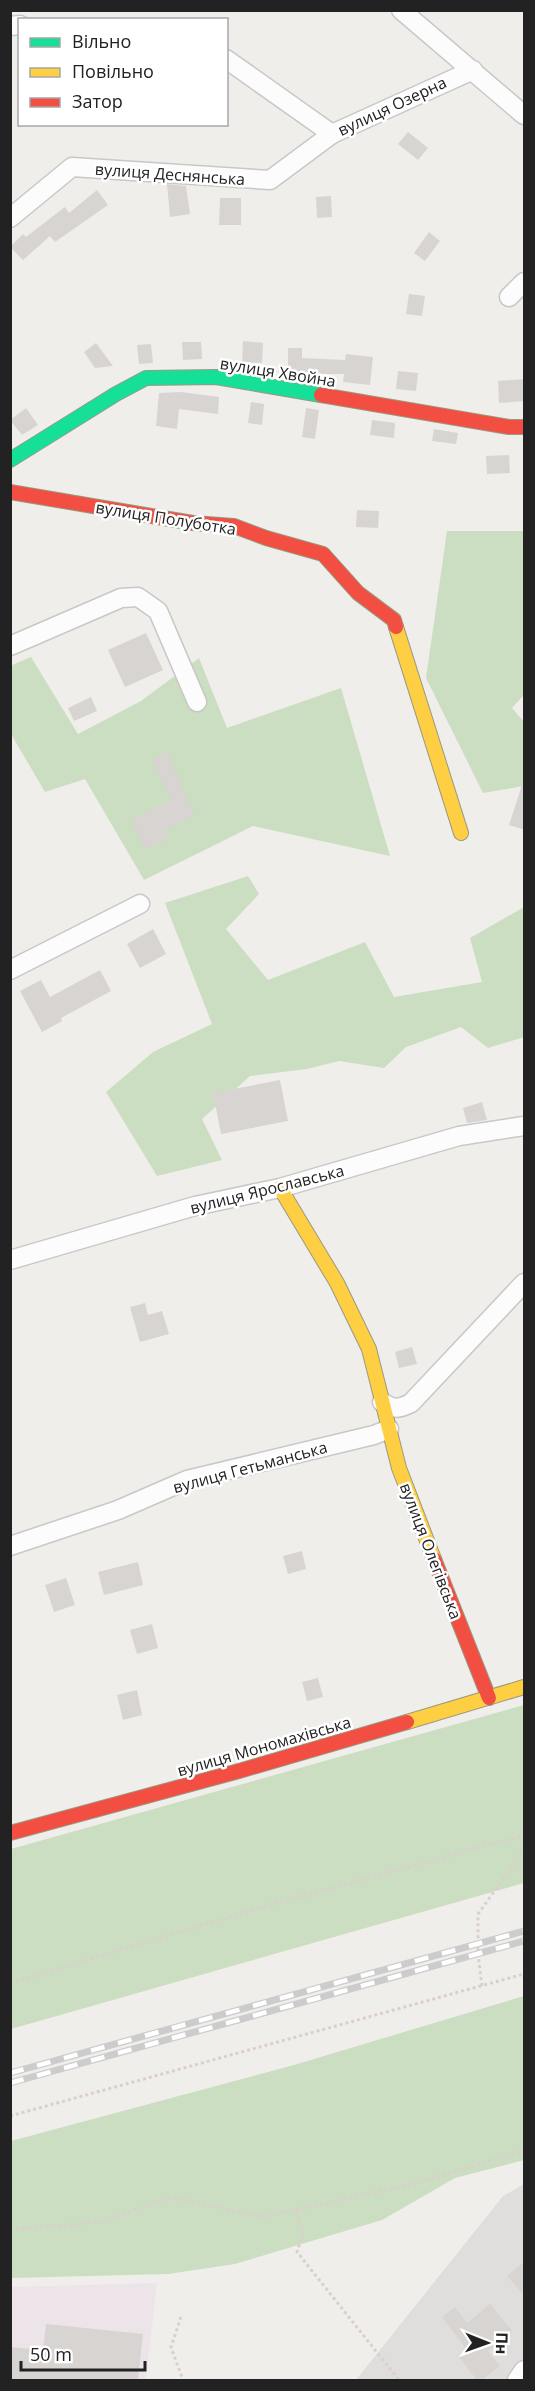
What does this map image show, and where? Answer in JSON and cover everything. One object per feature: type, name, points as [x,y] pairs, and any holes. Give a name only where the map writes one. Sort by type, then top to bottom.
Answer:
[{"type":"street","points":[[401,10],[525,115]]},
{"type":"street","name":"вулиця Озерна","points":[[228,60],[332,134],[473,70]]},
{"type":"street","name":"вулиця Деснянська","points":[[10,219],[72,167],[270,180],[332,134]]},
{"type":"street","points":[[509,297],[525,282]]},
{"type":"street","name":"вулиця Хвойна","points":[[10,460],[146,378],[216,377],[509,427],[525,427]]},
{"type":"street","name":"вулиця Полуботка","points":[[10,492],[193,523],[234,526],[266,538],[323,554],[358,593],[394,620],[461,833]]},
{"type":"street","points":[[10,646],[121,598],[138,597],[158,611],[197,702]]},
{"type":"street","points":[[10,970],[140,904]]},
{"type":"street","name":"вулиця Ярославська","points":[[10,1260],[195,1206],[280,1188],[459,1136],[525,1126]]},
{"type":"street","name":"вулиця Олегівська","points":[[280,1188],[337,1282],[369,1349],[390,1424],[389,1429],[399,1468],[489,1698]]},
{"type":"street","points":[[382,1402],[394,1409],[411,1402],[525,1283]]},
{"type":"street","name":"вулиця Гетьманська","points":[[10,1546],[118,1510],[188,1480],[374,1435],[389,1429]]},
{"type":"street","name":"вулиця Мономахівська","points":[[10,1833],[239,1771],[525,1687]]},
{"type":"street","points":[[518,2380],[525,2370]]},
{"type":"path","points":[[10,1983],[266,1906],[525,1835]]},
{"type":"path","points":[[482,1986],[477,1914],[525,1850]]},
{"type":"path","points":[[10,2116],[525,1974]]},
{"type":"path","points":[[10,2230],[100,2222],[172,2197],[262,2217],[418,2183],[525,2151]]},
{"type":"path","points":[[296,2210],[303,2234],[297,2252],[399,2380]]},
{"type":"path","points":[[182,2318],[171,2347],[183,2380]]},
{"type":"shaded area","points":[[524,2184],[524,2380],[356,2380],[503,2196]]},
{"type":"shaded area","points":[[157,2283],[146,2380],[11,2380],[10,2287]]},
{"type":"green space","points":[[447,531],[524,531],[524,695],[512,708],[524,722],[524,786],[483,793],[426,678]]},
{"type":"green space","points":[[31,657],[78,734],[141,701],[199,658],[227,728],[341,688],[390,856],[253,826],[144,880],[85,779],[45,792],[11,734],[10,666]]},
{"type":"green space","points":[[248,876],[259,894],[226,929],[268,980],[365,942],[394,997],[482,982],[470,938],[524,907],[524,1037],[488,1048],[461,1027],[406,1047],[384,1068],[339,1061],[307,1069],[250,1076],[202,1119],[222,1160],[157,1176],[106,1092],[153,1052],[212,1024],[165,903]]},
{"type":"green space","points":[[524,1705],[524,1883],[11,2029],[11,1849]]},
{"type":"green space","points":[[524,1996],[524,2160],[455,2178],[382,2220],[235,2264],[168,2274],[11,2278],[11,2141],[294,2065]]},
{"type":"building","points":[[408,132],[428,148],[418,160],[398,144]]},
{"type":"building","points":[[167,184],[186,186],[190,214],[170,217]]},
{"type":"building","points":[[97,190],[108,205],[55,242],[50,236],[23,260],[10,247],[23,234],[26,237],[65,207],[69,213]]},
{"type":"building","points":[[331,196],[332,217],[317,218],[316,197]]},
{"type":"building","points":[[220,198],[241,198],[241,225],[219,225]]},
{"type":"building","points":[[429,232],[440,241],[425,261],[414,253]]},
{"type":"building","points":[[409,294],[425,296],[422,316],[406,314]]},
{"type":"building","points":[[243,341],[263,343],[262,363],[242,362]]},
{"type":"building","points":[[182,342],[201,342],[202,359],[183,360]]},
{"type":"building","points":[[96,343],[113,366],[95,368],[84,352]]},
{"type":"building","points":[[151,344],[153,363],[139,364],[137,345]]},
{"type":"building","points":[[288,348],[302,348],[302,358],[345,360],[346,354],[373,357],[370,385],[343,382],[344,374],[288,374]]},
{"type":"building","points":[[398,371],[418,373],[416,391],[396,389]]},
{"type":"building","points":[[525,379],[525,401],[499,403],[498,381]]},
{"type":"building","points":[[181,392],[219,397],[218,414],[179,409],[177,429],[156,426],[159,393]]},
{"type":"building","points":[[251,402],[264,404],[262,425],[248,423]]},
{"type":"building","points":[[26,408],[38,425],[22,435],[10,420]]},
{"type":"building","points":[[306,408],[319,410],[315,439],[302,437]]},
{"type":"building","points":[[372,420],[395,423],[394,438],[370,435]]},
{"type":"building","points":[[434,429],[458,433],[456,444],[432,441]]},
{"type":"building","points":[[509,455],[510,473],[487,474],[486,456]]},
{"type":"building","points":[[357,510],[379,511],[378,528],[356,527]]},
{"type":"building","points":[[146,633],[163,670],[125,687],[108,650]]},
{"type":"building","points":[[91,697],[97,711],[74,721],[68,708]]},
{"type":"building","points":[[167,752],[195,816],[165,830],[169,838],[145,849],[131,819],[171,801],[152,759]]},
{"type":"building","points":[[522,785],[525,785],[525,830],[509,825]]},
{"type":"building","points":[[153,929],[166,954],[140,968],[127,944]]},
{"type":"building","points":[[100,970],[111,991],[61,1018],[62,1021],[42,1032],[20,991],[41,980],[50,997]]},
{"type":"building","points":[[280,1080],[288,1121],[221,1134],[213,1093]]},
{"type":"building","points":[[482,1102],[487,1120],[467,1123],[463,1108]]},
{"type":"building","points":[[145,1303],[148,1315],[162,1311],[169,1334],[140,1342],[130,1307]]},
{"type":"building","points":[[412,1347],[417,1364],[399,1368],[395,1352]]},
{"type":"building","points":[[302,1551],[306,1569],[288,1574],[283,1556]]},
{"type":"building","points":[[138,1562],[143,1585],[104,1595],[98,1572]]},
{"type":"building","points":[[66,1578],[75,1605],[54,1612],[45,1585]]},
{"type":"building","points":[[152,1624],[158,1648],[137,1654],[130,1630]]},
{"type":"building","points":[[318,1678],[323,1697],[307,1701],[302,1682]]},
{"type":"building","points":[[137,1690],[142,1715],[123,1720],[117,1695]]},
{"type":"building","points":[[525,2261],[525,2296],[507,2276]]},
{"type":"building","points":[[490,2304],[512,2331],[488,2351],[500,2366],[482,2380],[477,2380],[459,2357],[467,2350],[442,2317],[455,2307],[467,2323]]},
{"type":"building","points":[[46,2324],[143,2334],[138,2380],[10,2380],[10,2347],[43,2350]]},
{"type":"railway","points":[[10,2073],[524,1931]]},
{"type":"railway","points":[[10,2083],[524,1941]]},
{"type":"traffic: fast","points":[[10,460],[146,378],[216,377],[321,395]]},
{"type":"traffic: slow","points":[[396,627],[461,833]]},
{"type":"traffic: slow","points":[[280,1188],[337,1283],[369,1349],[399,1468],[434,1559]]},
{"type":"traffic: slow","points":[[407,1722],[524,1687]]},
{"type":"traffic: jam","points":[[321,395],[509,427],[524,427]]},
{"type":"traffic: jam","points":[[10,492],[193,523],[234,526],[266,538],[323,554],[358,593],[394,620],[396,627]]},
{"type":"traffic: jam","points":[[434,1559],[489,1698]]},
{"type":"traffic: jam","points":[[10,1833],[239,1771],[407,1722]]}]
